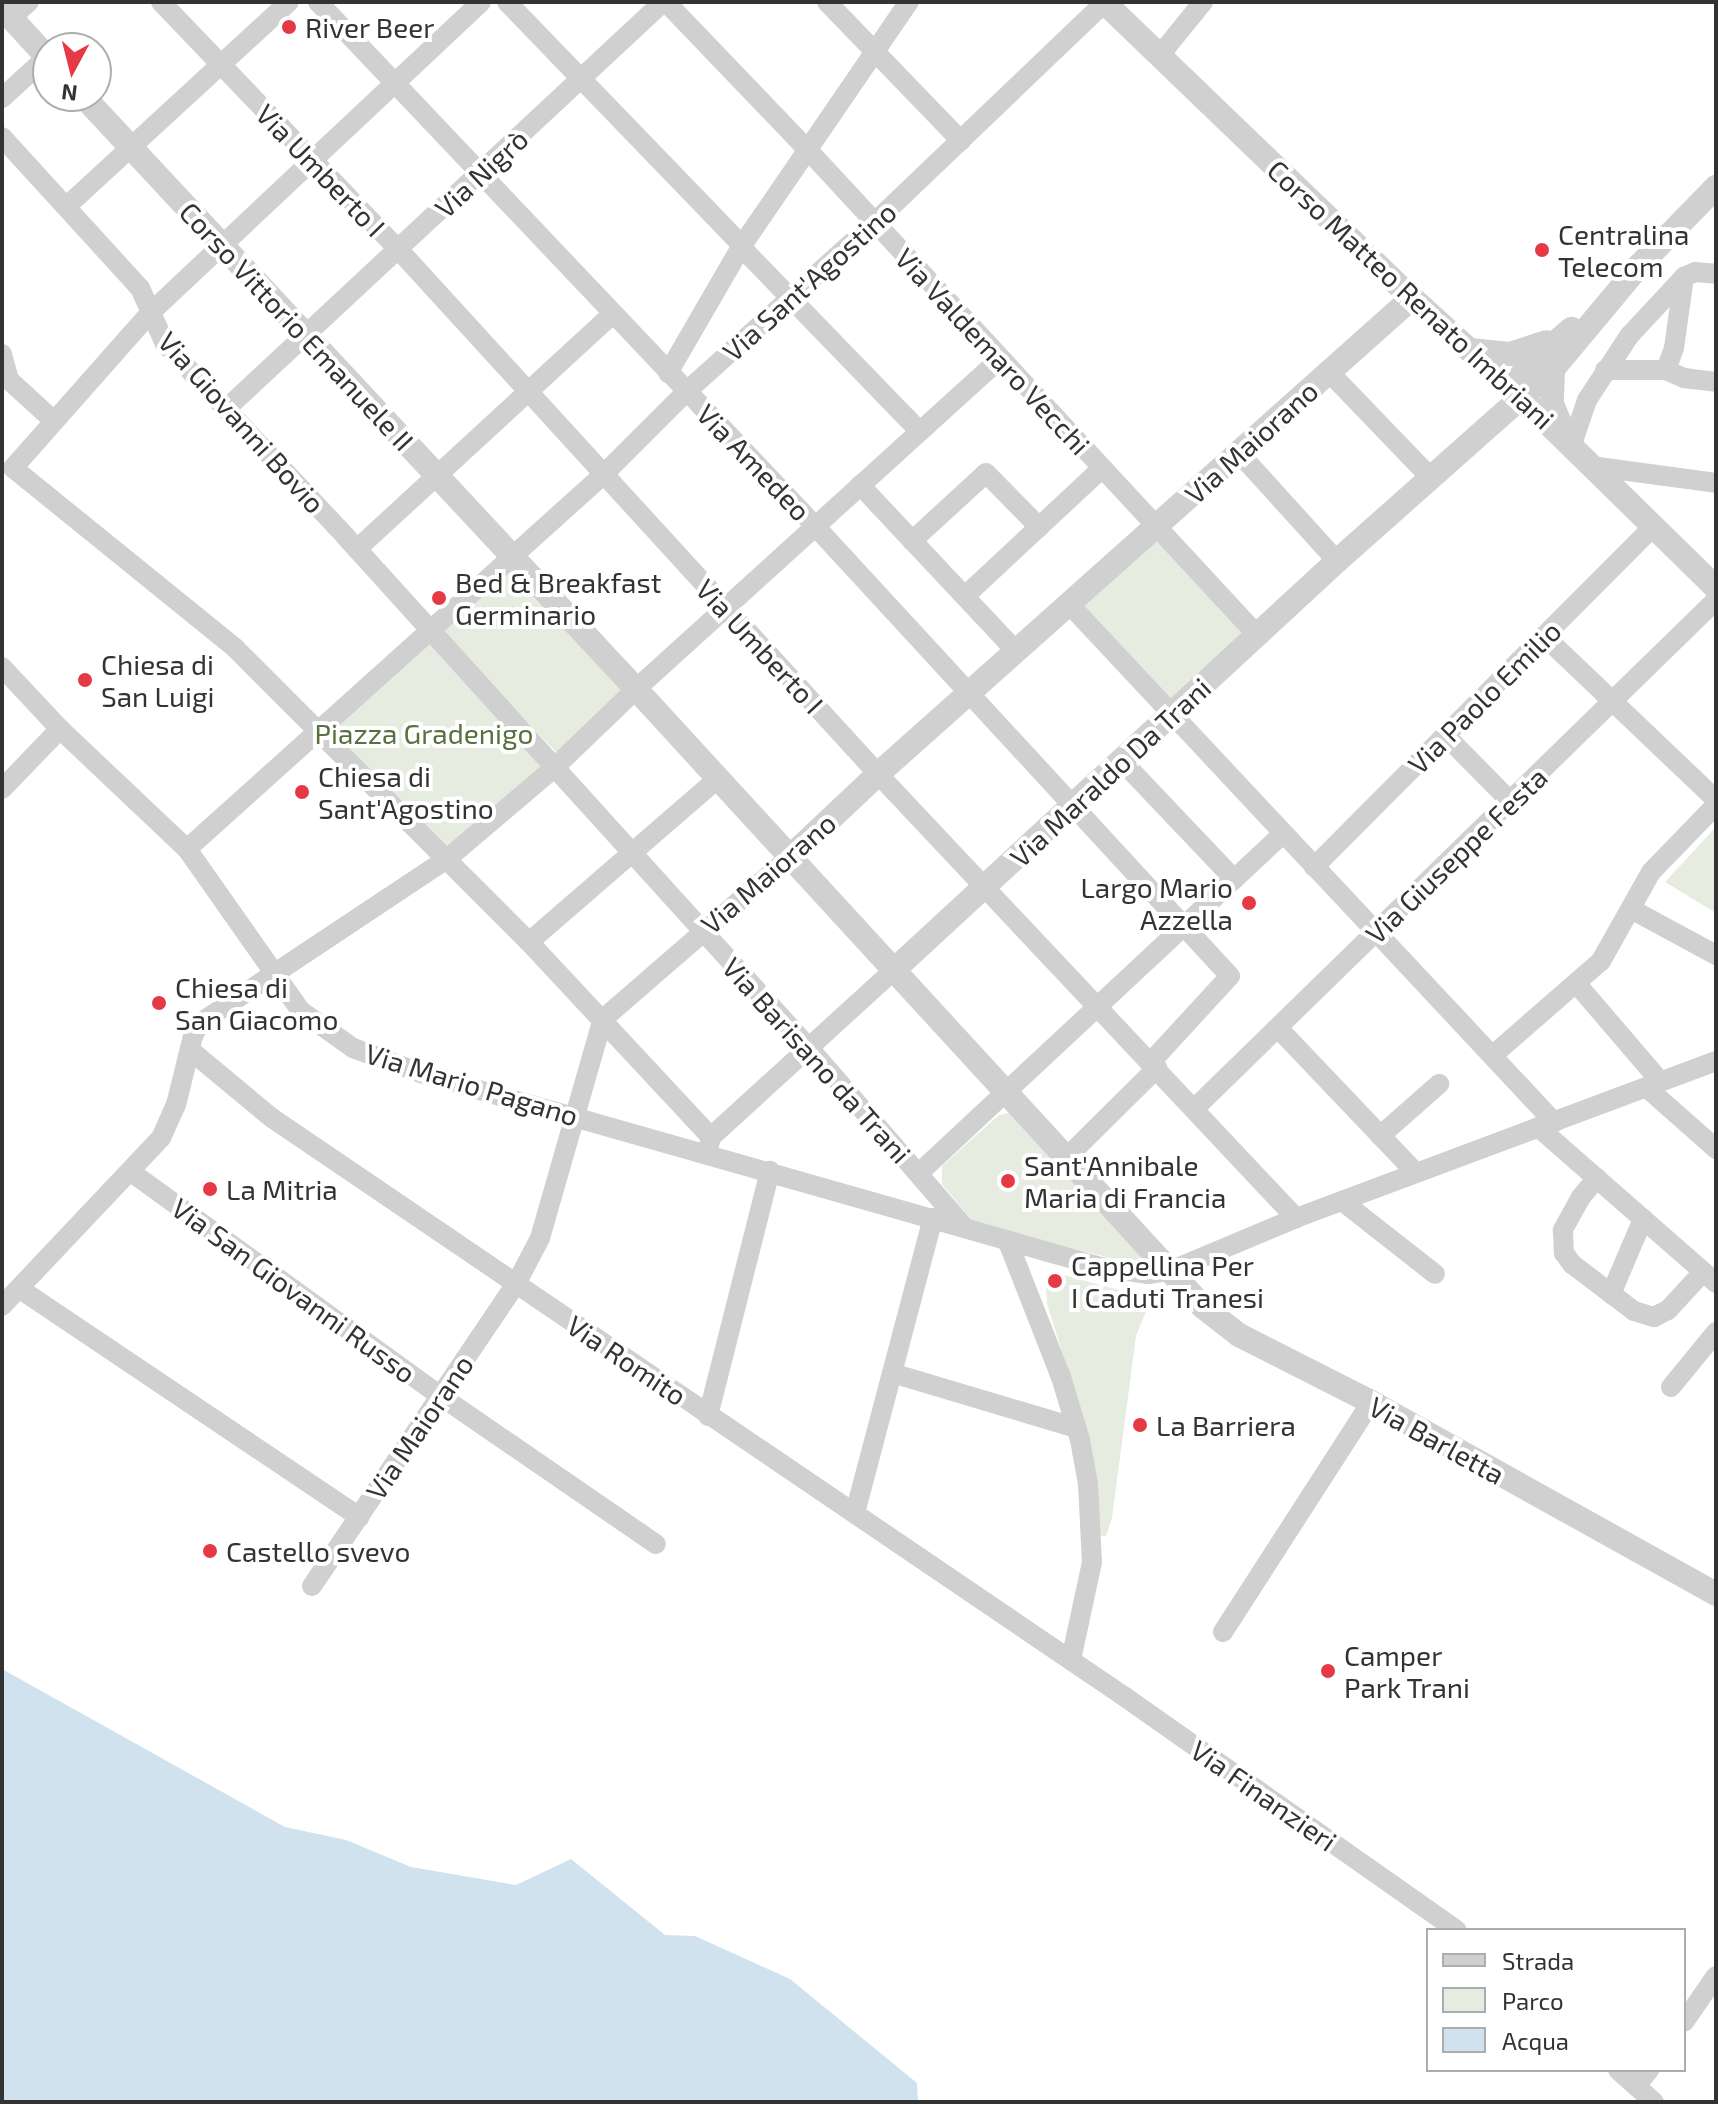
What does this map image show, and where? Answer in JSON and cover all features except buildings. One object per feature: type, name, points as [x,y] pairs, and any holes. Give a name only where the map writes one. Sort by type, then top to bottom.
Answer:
[{"type":"street","name":"Via Umberto I","points":[[161,2],[398,249],[878,774],[1296,1218]]},
{"type":"street","points":[[67,206],[289,2]]},
{"type":"street","name":"Via Amedeo","points":[[318,2],[815,526],[1184,927]]},
{"type":"street","points":[[481,2],[150,313],[8,468],[235,648],[603,1019],[709,1145]]},
{"type":"street","points":[[507,2],[920,432]]},
{"type":"street","name":"Via Nigrò","points":[[227,408],[664,2]]},
{"type":"street","name":"Via Valdemaro Vecchi","points":[[664,2],[808,150],[1258,636]]},
{"type":"street","points":[[827,2],[961,141]]},
{"type":"street","points":[[668,373],[742,246],[909,2]]},
{"type":"street","name":"Corso Matteo Renato Imbriani","points":[[1105,2],[1412,298],[1520,396],[1716,588]]},
{"type":"street","name":"Via Sant'Agostino","points":[[511,556],[604,474],[686,392],[875,222],[1105,2]]},
{"type":"street","points":[[1160,55],[1203,2]]},
{"type":"street","points":[[14,9],[32,34]]},
{"type":"street","points":[[2,98],[32,71]]},
{"type":"street","name":"Corso Vittorio Emanuele II","points":[[98,112],[511,556]]},
{"type":"street","name":"Via Giovanni Bovio","points":[[2,137],[140,288],[165,344],[429,629]]},
{"type":"street","points":[[1520,396],[1519,379],[1526,368],[1640,265],[1716,187]]},
{"type":"street","name":"Via Maraldo Da Trani","points":[[709,1145],[1120,759],[1553,369],[1640,265]]},
{"type":"street","points":[[1571,447],[1577,422],[1605,370],[1629,336],[1698,274]]},
{"type":"street","points":[[1666,370],[1698,274]]},
{"type":"street","name":"Via Maiorano","points":[[312,1586],[516,1284],[544,1225],[603,1019],[790,857],[968,693],[1412,298]]},
{"type":"street","points":[[357,549],[613,314]]},
{"type":"street","points":[[1470,350],[1524,352],[1570,330]]},
{"type":"street","points":[[2,354],[9,380],[54,421]]},
{"type":"street","points":[[2,1306],[131,1172],[169,1124],[200,1023],[447,859],[554,768],[636,689],[1000,359]]},
{"type":"street","points":[[1553,369],[1552,404],[1571,447]]},
{"type":"street","points":[[1605,370],[1666,370],[1684,378],[1716,382]]},
{"type":"street","points":[[1329,372],[1430,477]]},
{"type":"street","points":[[1239,453],[1337,561]]},
{"type":"street","points":[[1591,466],[1716,483]]},
{"type":"street","points":[[965,596],[1101,469]]},
{"type":"street","points":[[912,541],[986,473],[1039,527]]},
{"type":"street","points":[[860,485],[1016,651]]},
{"type":"street","name":"Via Paolo Emilio","points":[[1314,867],[1653,527]]},
{"type":"street","points":[[187,849],[511,556],[636,689]]},
{"type":"street","name":"Via Giuseppe Festa","points":[[1194,1109],[1716,600]]},
{"type":"street","points":[[1069,604],[1492,1056],[1546,1124],[1597,1178],[1710,1277],[1668,1310],[1654,1317],[1634,1311],[1568,1259],[1562,1242],[1571,1212],[1597,1178]]},
{"type":"street","points":[[429,629],[554,768]]},
{"type":"street","points":[[1492,1056],[1610,951],[1651,872],[1716,803],[1544,636]]},
{"type":"street","name":"Via Mario Pagano","points":[[2,667],[60,729],[187,849],[301,1011],[353,1048],[426,1075],[574,1116],[709,1145],[770,1171],[1008,1242],[1101,1267],[1148,1274],[1170,1271]]},
{"type":"street","name":"Via Barletta","points":[[636,689],[1203,1307],[1239,1335],[1371,1402],[1716,1594]]},
{"type":"street","points":[[2,789],[60,729]]},
{"type":"street","points":[[1445,735],[1510,801]]},
{"type":"street","points":[[1120,759],[1234,879]]},
{"type":"street","name":"Via Barisano da Trani","points":[[554,768],[810,1049],[965,1228]]},
{"type":"street","points":[[529,942],[717,779]]},
{"type":"street","points":[[919,1173],[1283,834]]},
{"type":"street","points":[[1631,909],[1716,955]]},
{"type":"street","points":[[1067,1157],[1154,1065],[1230,976],[1184,927]]},
{"type":"street","points":[[1576,983],[1654,1084],[1716,1149]]},
{"type":"street","points":[[1278,1028],[1416,1173]]},
{"type":"street","name":"Via Romito","points":[[190,1050],[261,1110],[1071,1660]]},
{"type":"street","points":[[1170,1271],[1296,1218],[1546,1124],[1654,1084],[1711,1068]]},
{"type":"street","points":[[1380,1136],[1439,1084]]},
{"type":"street","points":[[708,1416],[770,1171]]},
{"type":"street","name":"Via San Giovanni Russo","points":[[131,1172],[439,1395],[656,1544]]},
{"type":"street","points":[[1342,1201],[1435,1274]]},
{"type":"street","points":[[855,1513],[933,1218]]},
{"type":"street","points":[[1611,1294],[1643,1219]]},
{"type":"street","points":[[1008,1242],[1043,1328],[1076,1428],[1088,1484],[1092,1554],[1071,1660]]},
{"type":"street","points":[[20,1289],[359,1517]]},
{"type":"street","points":[[1671,1387],[1716,1332]]},
{"type":"street","points":[[892,1373],[1076,1428]]},
{"type":"street","points":[[1223,1632],[1371,1402]]},
{"type":"street","name":"Via Finanzieri","points":[[1071,1660],[1453,1928]]},
{"type":"street","points":[[1686,2019],[1716,1976]]},
{"type":"street","points":[[1643,2078],[1654,2102]]},
{"type":"green space","points":[[1155,533],[1250,635],[1173,706],[1078,605]]},
{"type":"green space","name":"Piazza Gradenigo","points":[[509,565],[628,689],[559,755],[440,632]]},
{"type":"green space","name":"Piazza Gradenigo","points":[[429,640],[543,767],[445,856],[330,729]]},
{"type":"green space","points":[[1716,827],[1716,913],[1665,882]]},
{"type":"green space","points":[[1009,1113],[1018,1117],[1141,1251],[1143,1259],[1139,1265],[978,1225],[971,1219],[942,1184],[942,1166],[999,1115]]},
{"type":"green space","points":[[1064,1275],[1151,1299],[1136,1336],[1112,1518],[1106,1536],[1099,1536],[1091,1444],[1047,1304],[1046,1288],[1060,1291]]},
{"type":"water","points":[[2,1669],[285,1827],[346,1840],[411,1867],[516,1885],[571,1859],[665,1935],[695,1936],[790,1979],[917,2083],[918,2102],[2,2102]]},
{"type":"place","name":"River Beer","points":[[289,27]]},
{"type":"place","name":"Centralina Telecom","points":[[1542,250]]},
{"type":"place","name":"Bed & Breakfast Germinario","points":[[439,598]]},
{"type":"place","name":"Chiesa di San Luigi","points":[[85,680]]},
{"type":"place","name":"Chiesa di Sant'Agostino","points":[[302,792]]},
{"type":"place","name":"Largo Mario Azzella","points":[[1249,903]]},
{"type":"place","name":"Chiesa di San Giacomo","points":[[159,1003]]},
{"type":"place","name":"Sant'Annibale Maria di Francia","points":[[1008,1181]]},
{"type":"place","name":"La Mitria","points":[[210,1189]]},
{"type":"place","name":"Cappellina Per I Caduti Tranesi","points":[[1055,1281]]},
{"type":"place","name":"La Barriera","points":[[1140,1425]]},
{"type":"place","name":"Castello svevo","points":[[210,1551]]},
{"type":"place","name":"Camper Park Trani","points":[[1328,1671]]}]
